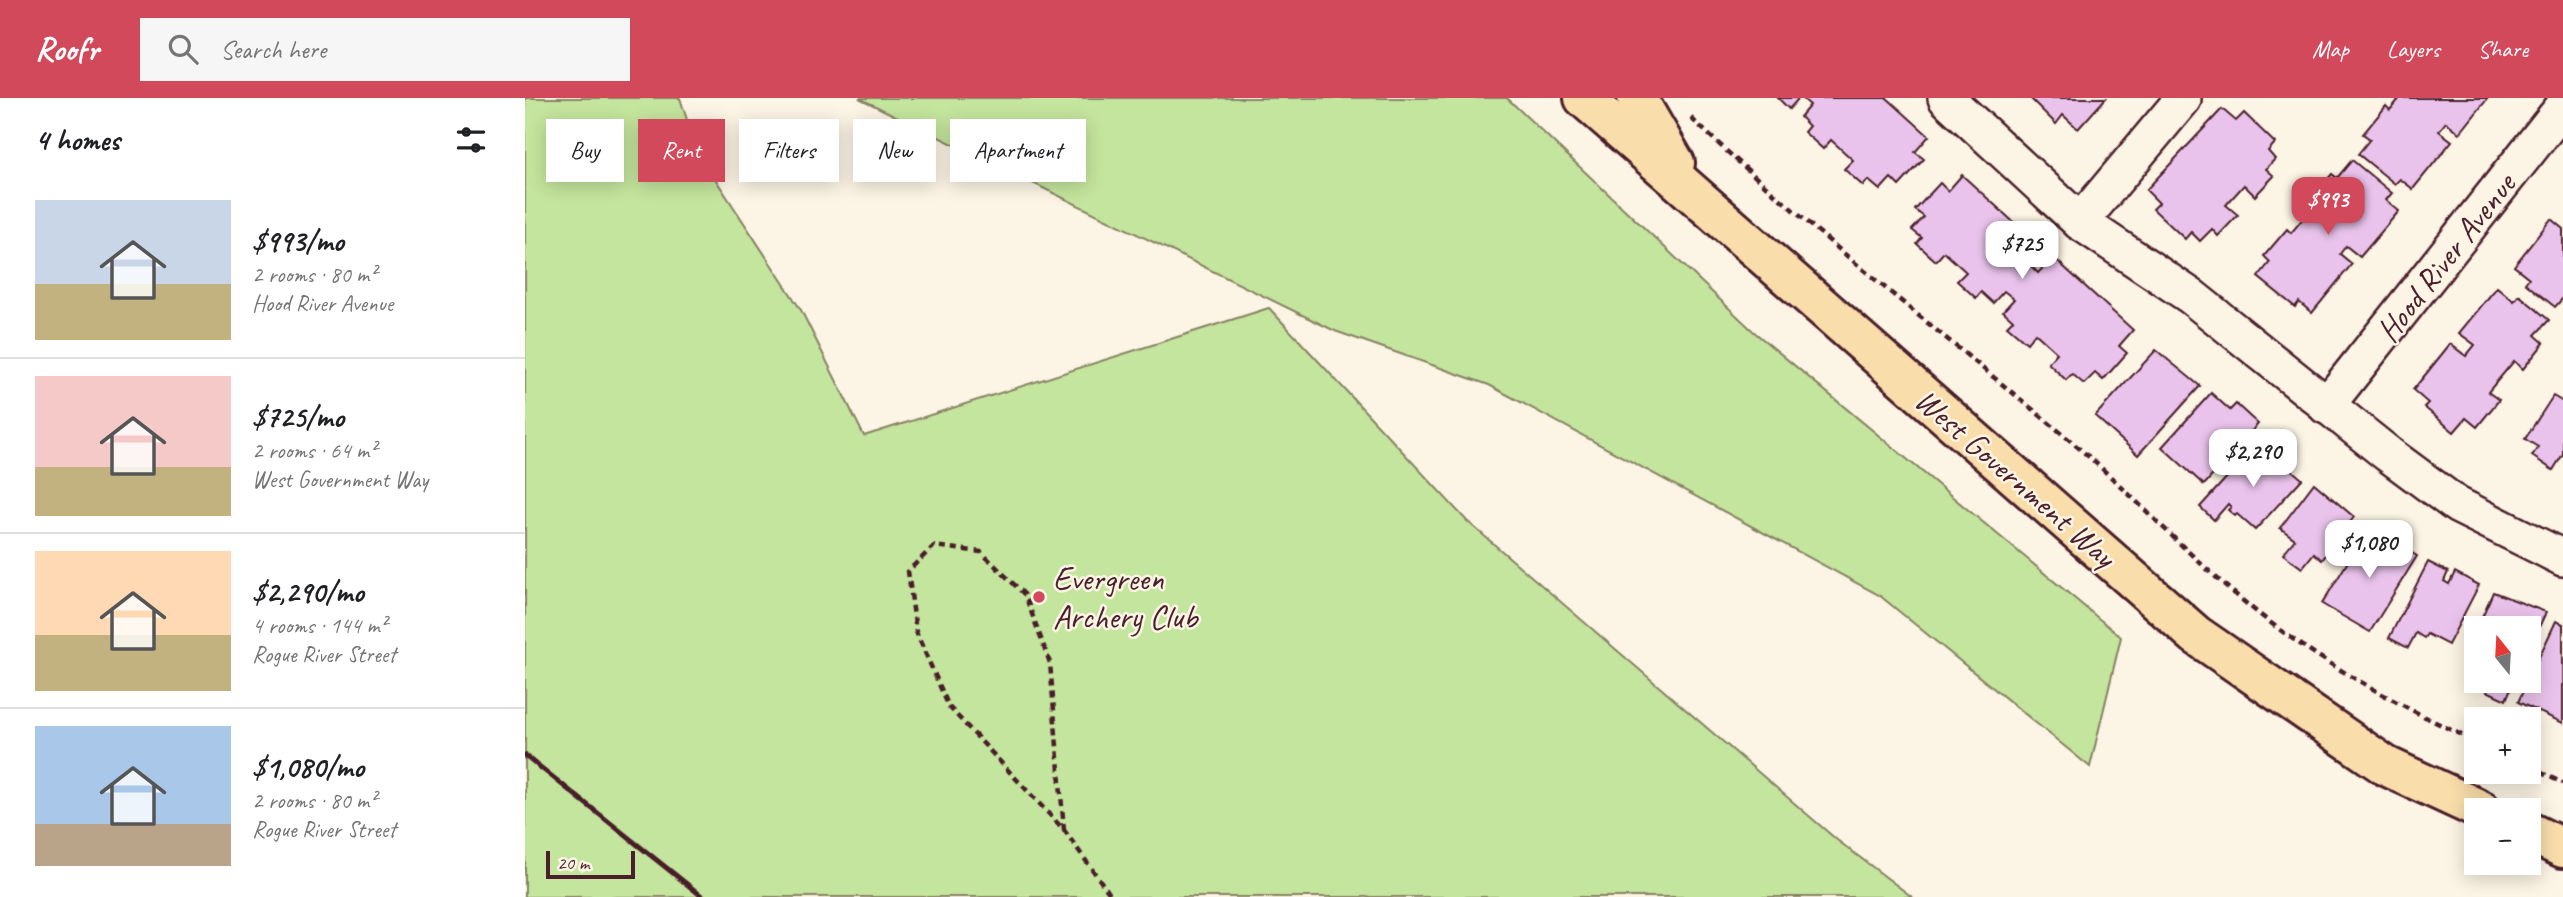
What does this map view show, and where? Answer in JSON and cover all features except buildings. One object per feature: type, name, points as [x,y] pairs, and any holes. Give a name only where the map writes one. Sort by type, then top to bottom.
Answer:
[{"type":"main road","name":"West Government Way","points":[[1584,98],[2196,635],[2386,766],[2464,802]]},
{"type":"main road","points":[[1637,98],[1692,192]]},
{"type":"main road","points":[[2541,838],[2563,848]]},
{"type":"street","points":[[1946,98],[2080,222],[2193,297],[2326,406],[2457,505],[2563,558]]},
{"type":"street","points":[[2080,222],[2183,99]]},
{"type":"street","name":"Hood River Avenue","points":[[2326,406],[2563,107]]},
{"type":"path","points":[[1688,116],[1971,361],[2068,439],[2243,601],[2310,649],[2373,688],[2464,736]]},
{"type":"path","points":[[1064,830],[1050,663],[1025,595],[981,552],[935,546],[908,571],[916,632],[949,707],[1064,830],[1112,897]]},
{"type":"path","points":[[2541,773],[2563,783]]},
{"type":"green space","name":"Evergreen Archery Club","points":[[525,98],[680,98],[687,119],[638,119],[638,182],[717,182],[801,310],[864,436],[1269,308],[1467,521],[1837,840],[1912,897],[525,897]]},
{"type":"green space","points":[[859,98],[1507,98],[1753,331],[2121,637],[2090,767],[1879,595],[1489,385],[1335,331],[1031,182],[1086,182],[1086,119],[950,119],[950,143],[936,136],[936,119],[902,119]]},
{"type":"railway","points":[[525,755],[703,897]]},
{"type":"place","name":"Evergreen Archery Club","points":[[1039,597]]}]
